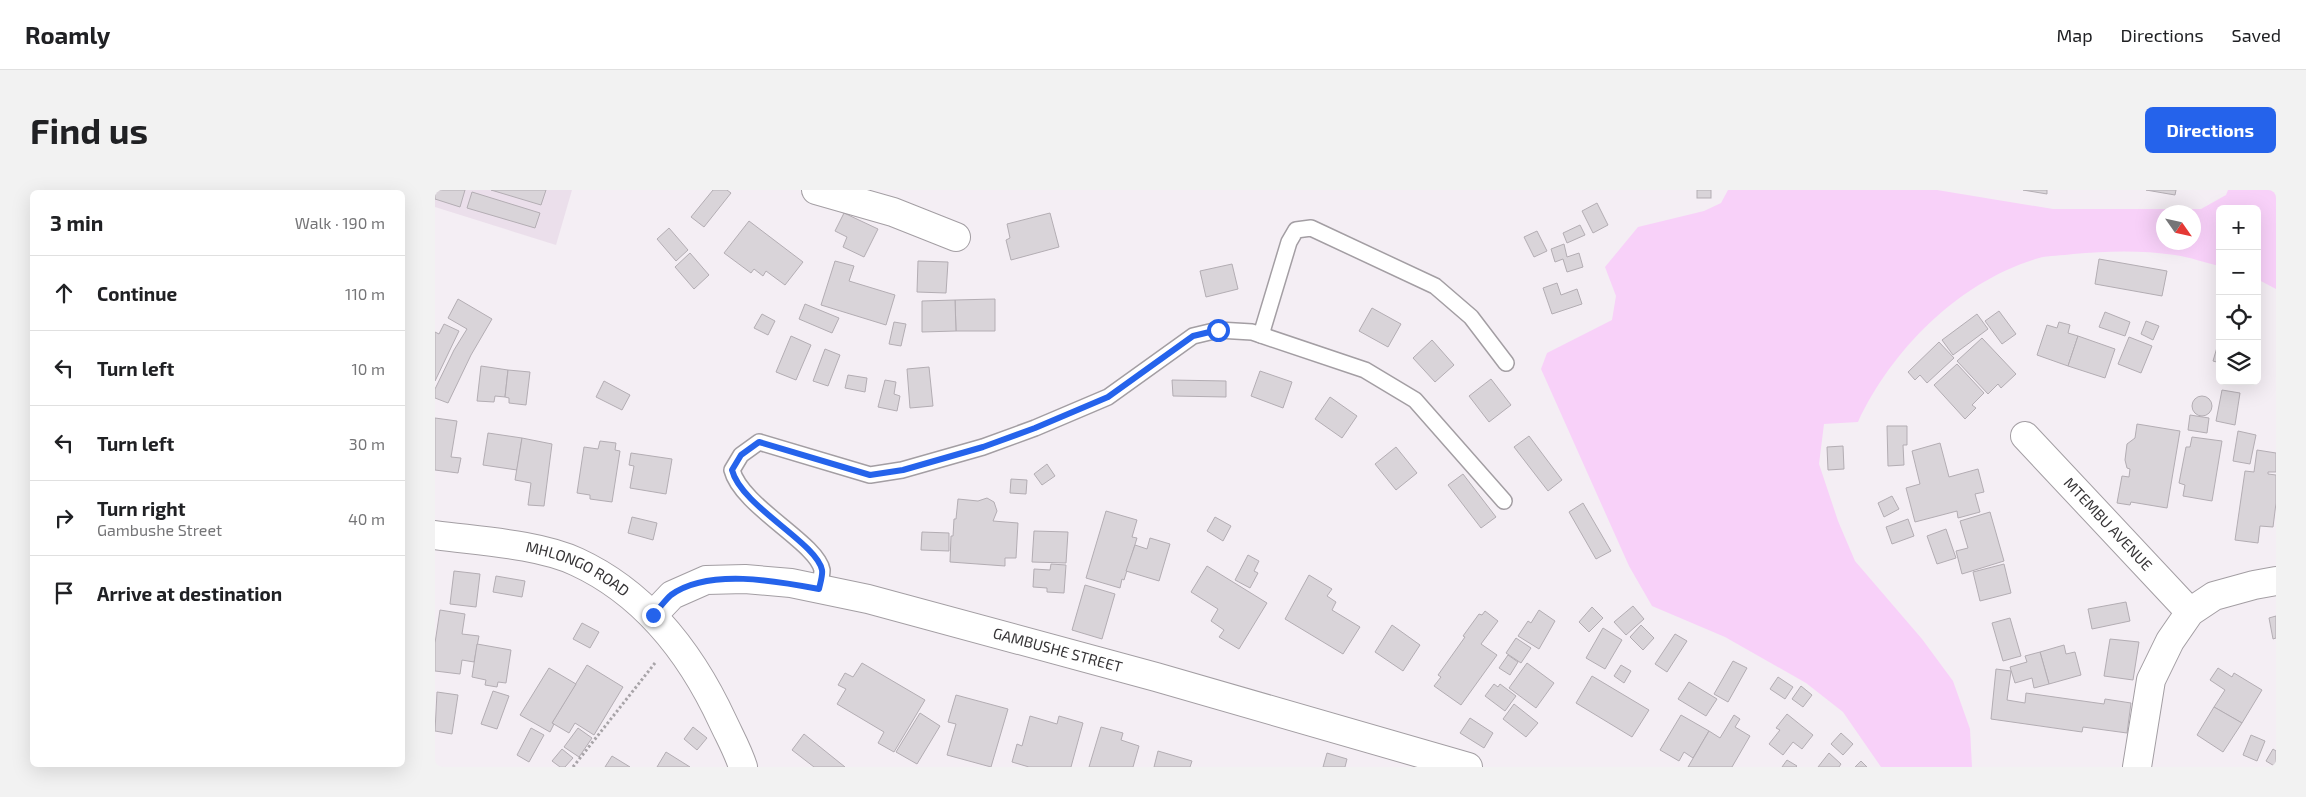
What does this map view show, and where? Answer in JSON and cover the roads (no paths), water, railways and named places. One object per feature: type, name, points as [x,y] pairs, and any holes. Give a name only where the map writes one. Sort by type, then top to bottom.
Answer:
[{"type":"street","points":[[816,190],[896,201],[956,237]]},
{"type":"street","name":"MTEMBU AVENUE","points":[[2025,436],[2190,612]]},
{"type":"street","name":"MHLONGO ROAD","points":[[435,534],[534,549],[576,561],[616,584],[653,615],[688,658],[715,705],[743,767]]},
{"type":"street","name":"GAMBUSHE STREET","points":[[653,615],[672,595],[706,580],[745,579],[819,589],[868,599],[1146,675],[1468,767]]},
{"type":"street","points":[[2137,767],[2151,680],[2170,641],[2190,612],[2215,596],[2254,585],[2276,582]]},
{"type":"lane","points":[[1261,335],[1289,242],[1296,230],[1311,228],[1435,286],[1471,317],[1506,363]]},
{"type":"lane","points":[[819,589],[822,570],[813,554],[772,520],[735,479],[732,470],[741,455],[759,442],[870,475],[903,470],[983,447],[1035,428],[1108,397],[1193,336],[1218,330],[1251,332],[1365,370],[1415,400],[1504,501]]}]
